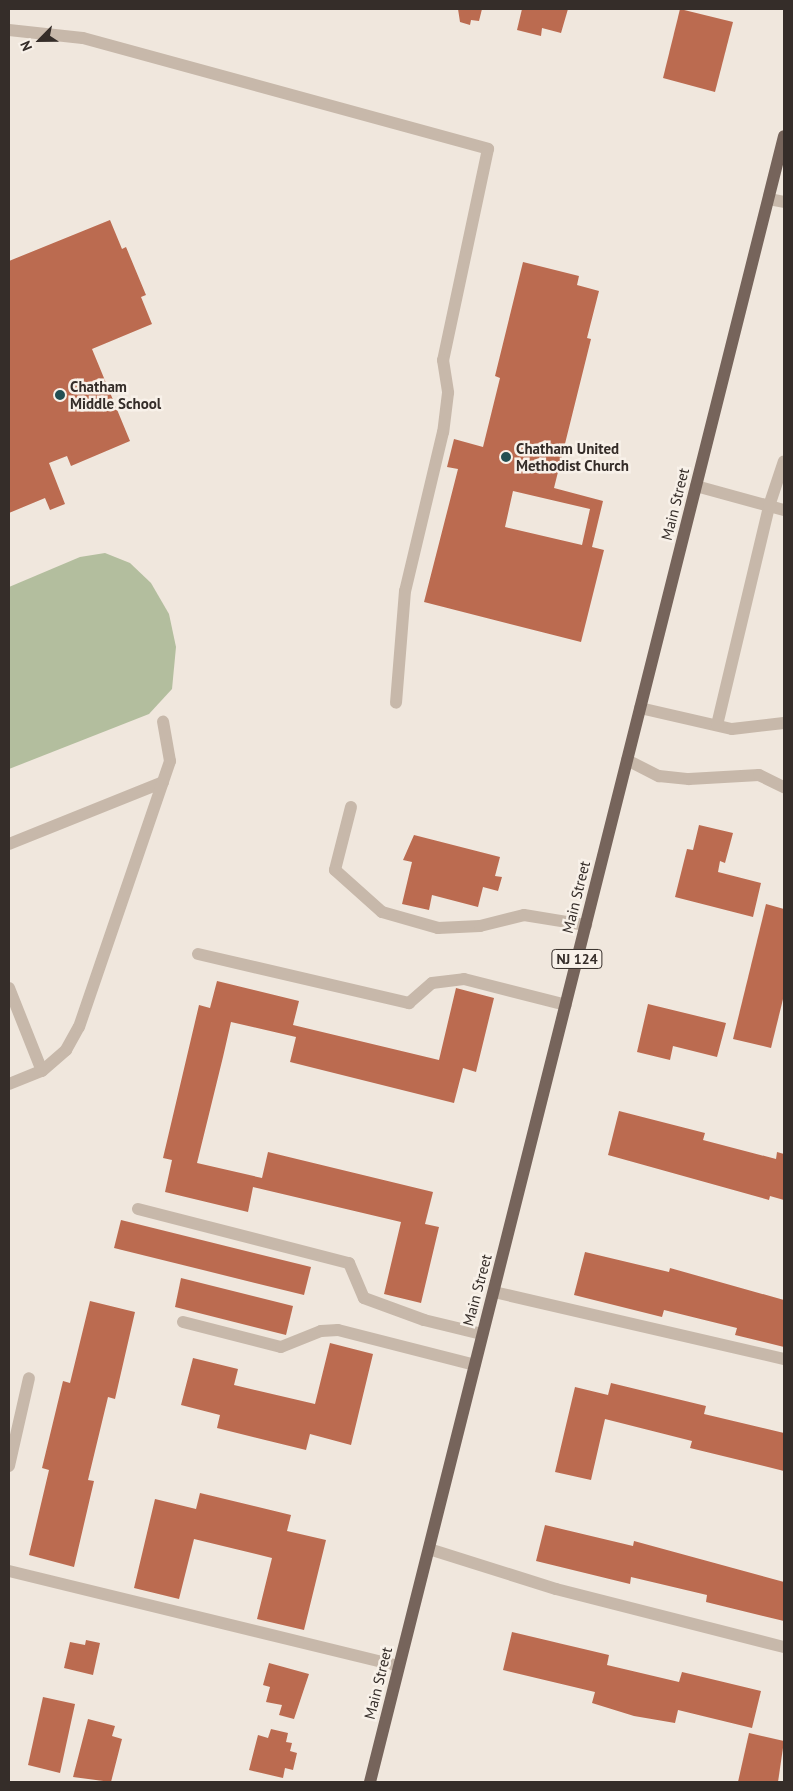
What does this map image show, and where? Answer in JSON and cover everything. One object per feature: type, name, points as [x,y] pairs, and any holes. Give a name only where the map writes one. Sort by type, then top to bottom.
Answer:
[{"type":"main road","name":"Main Street","points":[[370,1782],[784,136]]},
{"type":"lane","points":[[9,30],[83,38],[488,149],[443,360],[448,393],[443,432],[405,591],[396,703]]},
{"type":"lane","points":[[769,199],[784,202]]},
{"type":"lane","points":[[717,725],[769,506],[784,461]]},
{"type":"lane","points":[[696,486],[784,510]]},
{"type":"lane","points":[[640,708],[732,729],[784,723]]},
{"type":"lane","points":[[9,1084],[42,1071],[66,1050],[86,1003],[170,761],[163,722]]},
{"type":"lane","points":[[627,760],[659,776],[689,779],[758,775],[784,787]]},
{"type":"lane","points":[[9,844],[163,782]]},
{"type":"lane","points":[[351,806],[335,870],[382,912],[438,928],[480,926],[524,914],[586,925]]},
{"type":"lane","points":[[198,954],[409,1003],[432,984],[464,979],[566,1005]]},
{"type":"lane","points":[[9,988],[42,1071]]},
{"type":"lane","points":[[138,1209],[349,1263],[364,1298],[424,1320],[482,1334]]},
{"type":"lane","points":[[494,1292],[784,1359]]},
{"type":"lane","points":[[183,1322],[281,1347],[321,1331],[338,1330],[475,1365]]},
{"type":"lane","points":[[9,1466],[29,1378]]},
{"type":"lane","points":[[429,1549],[556,1589],[784,1647]]},
{"type":"lane","points":[[9,1571],[399,1666]]},
{"type":"green space","points":[[105,553],[130,563],[151,583],[169,614],[176,647],[172,689],[149,714],[9,769],[9,587],[80,557]]},
{"type":"building","points":[[458,9],[482,9],[479,21],[471,20],[470,25],[460,22]]},
{"type":"building","points":[[522,9],[568,9],[561,33],[542,28],[541,36],[517,30]]},
{"type":"building","points":[[680,9],[733,22],[715,92],[663,78]]},
{"type":"building","name":"Chatham Middle School","points":[[110,220],[122,249],[126,247],[146,295],[141,297],[152,324],[92,349],[130,441],[71,466],[67,456],[49,463],[65,504],[50,510],[45,498],[9,513],[9,261]]},
{"type":"building","name":"Chatham United Methodist Church","points":[[523,262],[579,276],[577,285],[599,291],[587,338],[591,339],[554,488],[603,501],[592,547],[604,550],[581,642],[424,602],[458,469],[447,467],[454,439],[483,447],[500,378],[495,376]],"holes":[[[513,491],[590,509],[582,545],[505,527]]]},
{"type":"building","points":[[699,825],[733,833],[725,863],[720,861],[718,872],[761,883],[753,917],[675,897],[687,849],[693,850]]},
{"type":"building","points":[[414,835],[500,857],[495,876],[502,877],[498,891],[483,887],[478,907],[432,895],[429,910],[402,904],[412,862],[403,860]]},
{"type":"building","points":[[766,904],[784,909],[784,995],[771,1048],[733,1039]]},
{"type":"building","points":[[217,981],[299,1001],[293,1025],[439,1060],[456,988],[494,998],[476,1072],[463,1068],[454,1103],[290,1062],[296,1037],[231,1022],[197,1163],[262,1178],[268,1152],[433,1192],[425,1224],[439,1227],[421,1303],[384,1294],[401,1222],[253,1187],[248,1212],[165,1192],[172,1160],[163,1158],[199,1005],[210,1008]]},
{"type":"building","points":[[648,1004],[726,1023],[717,1057],[673,1046],[670,1060],[637,1052]]},
{"type":"building","points":[[619,1111],[705,1133],[703,1140],[776,1159],[777,1152],[784,1154],[784,1200],[770,1196],[769,1200],[608,1155]]},
{"type":"building","points":[[121,1220],[311,1267],[304,1295],[114,1248]]},
{"type":"building","points":[[585,1252],[669,1272],[670,1268],[784,1300],[784,1347],[735,1335],[737,1328],[664,1310],[662,1317],[574,1295]]},
{"type":"building","points":[[181,1278],[293,1306],[286,1335],[175,1307]]},
{"type":"building","points":[[90,1301],[135,1312],[115,1399],[108,1397],[88,1480],[94,1481],[74,1567],[29,1555],[49,1470],[42,1468],[63,1381],[70,1383]]},
{"type":"building","points":[[330,1343],[373,1354],[351,1445],[310,1434],[306,1450],[217,1428],[220,1415],[181,1405],[193,1358],[238,1369],[234,1385],[315,1404]]},
{"type":"building","points":[[611,1383],[706,1406],[704,1414],[784,1433],[784,1471],[690,1448],[692,1441],[605,1419],[591,1480],[555,1472],[575,1387],[608,1395]]},
{"type":"building","points":[[200,1493],[291,1515],[287,1531],[326,1540],[304,1630],[257,1619],[272,1558],[194,1539],[179,1599],[134,1588],[155,1499],[196,1509]]},
{"type":"building","points":[[545,1525],[633,1546],[634,1541],[784,1582],[784,1621],[706,1602],[707,1595],[631,1577],[630,1584],[536,1561]]},
{"type":"building","points":[[512,1632],[609,1655],[607,1665],[679,1682],[682,1672],[761,1691],[752,1728],[678,1710],[675,1723],[634,1716],[592,1703],[595,1692],[503,1670]]},
{"type":"building","points":[[86,1640],[100,1643],[93,1675],[64,1668],[70,1642],[85,1645]]},
{"type":"building","points":[[269,1663],[309,1674],[294,1719],[279,1715],[282,1705],[266,1702],[270,1687],[263,1685]]},
{"type":"building","points":[[43,1697],[75,1704],[60,1773],[28,1765]]},
{"type":"building","points":[[88,1719],[115,1726],[112,1736],[122,1739],[111,1782],[73,1777]]},
{"type":"building","points":[[271,1729],[288,1733],[286,1742],[292,1743],[290,1751],[297,1753],[293,1770],[285,1768],[283,1778],[249,1770],[258,1735],[268,1738]]},
{"type":"building","points":[[749,1733],[784,1741],[778,1782],[738,1782]]},
{"type":"place","name":"Chatham Middle School","points":[[60,395]]},
{"type":"place","name":"Chatham United Methodist Church","points":[[506,457]]}]
